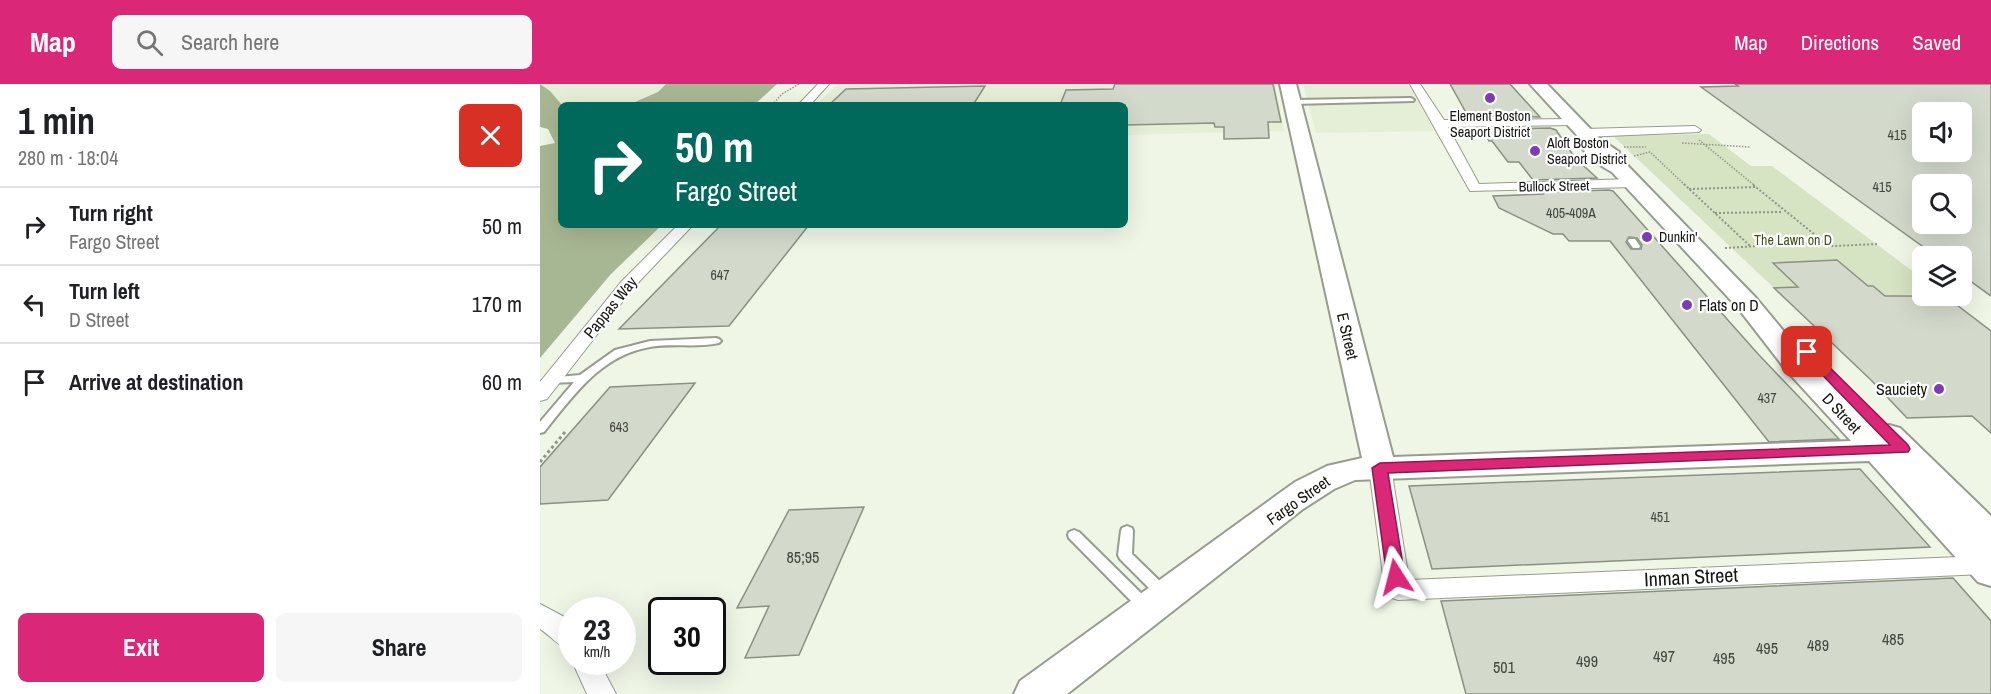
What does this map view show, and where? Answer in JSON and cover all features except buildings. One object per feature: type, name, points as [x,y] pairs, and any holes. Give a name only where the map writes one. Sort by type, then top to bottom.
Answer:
[{"type":"street","points":[[807,102],[824,84]]},
{"type":"street","points":[[1414,84],[1440,124],[1584,132],[1695,134]]},
{"type":"street","name":"D Street","points":[[1538,84],[1584,132],[1591,148],[1606,162],[1626,164],[1747,303],[1789,356],[1890,450],[1989,558]]},
{"type":"street","name":"E Street","points":[[1290,93],[1380,468],[1398,590]]},
{"type":"street","name":"Bullock Street","points":[[1440,124],[1475,188],[1626,164]]},
{"type":"street","name":"Pappas Way","points":[[540,395],[628,284],[683,228]]},
{"type":"street","name":"Fargo Street","points":[[1035,694],[1330,476],[1354,469],[1890,450]]},
{"type":"street","name":"Inman Street","points":[[1398,590],[1989,558]]},
{"type":"street","points":[[540,615],[558,626]]},
{"type":"street","points":[[592,675],[602,694]]},
{"type":"lane","points":[[1290,93],[1412,100]]},
{"type":"lane","points":[[540,429],[583,378],[619,352],[650,344],[716,340]]},
{"type":"lane","points":[[551,380],[583,378]]},
{"type":"lane","points":[[1127,531],[1125,555],[1157,603]]},
{"type":"lane","points":[[1074,535],[1157,603]]},
{"type":"path","points":[[775,102],[782,94],[799,84]]},
{"type":"path","points":[[1695,134],[1704,145],[1824,242],[1833,246],[1879,244]]},
{"type":"path","points":[[1641,141],[1750,247]]},
{"type":"path","points":[[1672,143],[1750,147]]},
{"type":"path","points":[[1626,164],[1646,147]]},
{"type":"path","points":[[1626,164],[1650,152]]},
{"type":"path","points":[[1689,189],[1757,187]]},
{"type":"path","points":[[1715,213],[1781,212]]},
{"type":"path","points":[[1725,248],[1824,242]]},
{"type":"path","points":[[540,462],[566,432]]},
{"type":"shaded area","points":[[540,84],[559,102],[558,228],[659,228],[611,274],[540,358],[540,146],[555,143],[548,129],[540,127]]},
{"type":"shaded area","points":[[541,84],[666,84],[658,92],[635,102],[559,102]]},
{"type":"shaded area","points":[[666,84],[777,84],[757,102],[635,102],[658,92]]},
{"type":"shaded area","points":[[838,84],[1275,84],[1284,131],[1128,135],[1128,102],[819,102]]},
{"type":"shaded area","points":[[1303,84],[1409,84],[1434,131],[1316,133]]},
{"type":"green space","name":"The Lawn on D","points":[[1709,134],[1751,166],[1772,166],[1912,271],[1912,295],[1885,296],[1873,286],[1774,288],[1612,135]]},
{"type":"place","name":"Element Boston Seaport District","points":[[1490,98]]},
{"type":"place","name":"Aloft Boston Seaport District","points":[[1535,151]]},
{"type":"place","name":"Dunkin'","points":[[1647,237]]},
{"type":"place","name":"Flats on D","points":[[1687,305]]},
{"type":"place","name":"Sauciety","points":[[1939,389]]},
{"type":"route","points":[[1396,577],[1380,468],[1903,449],[1807,352]]}]
